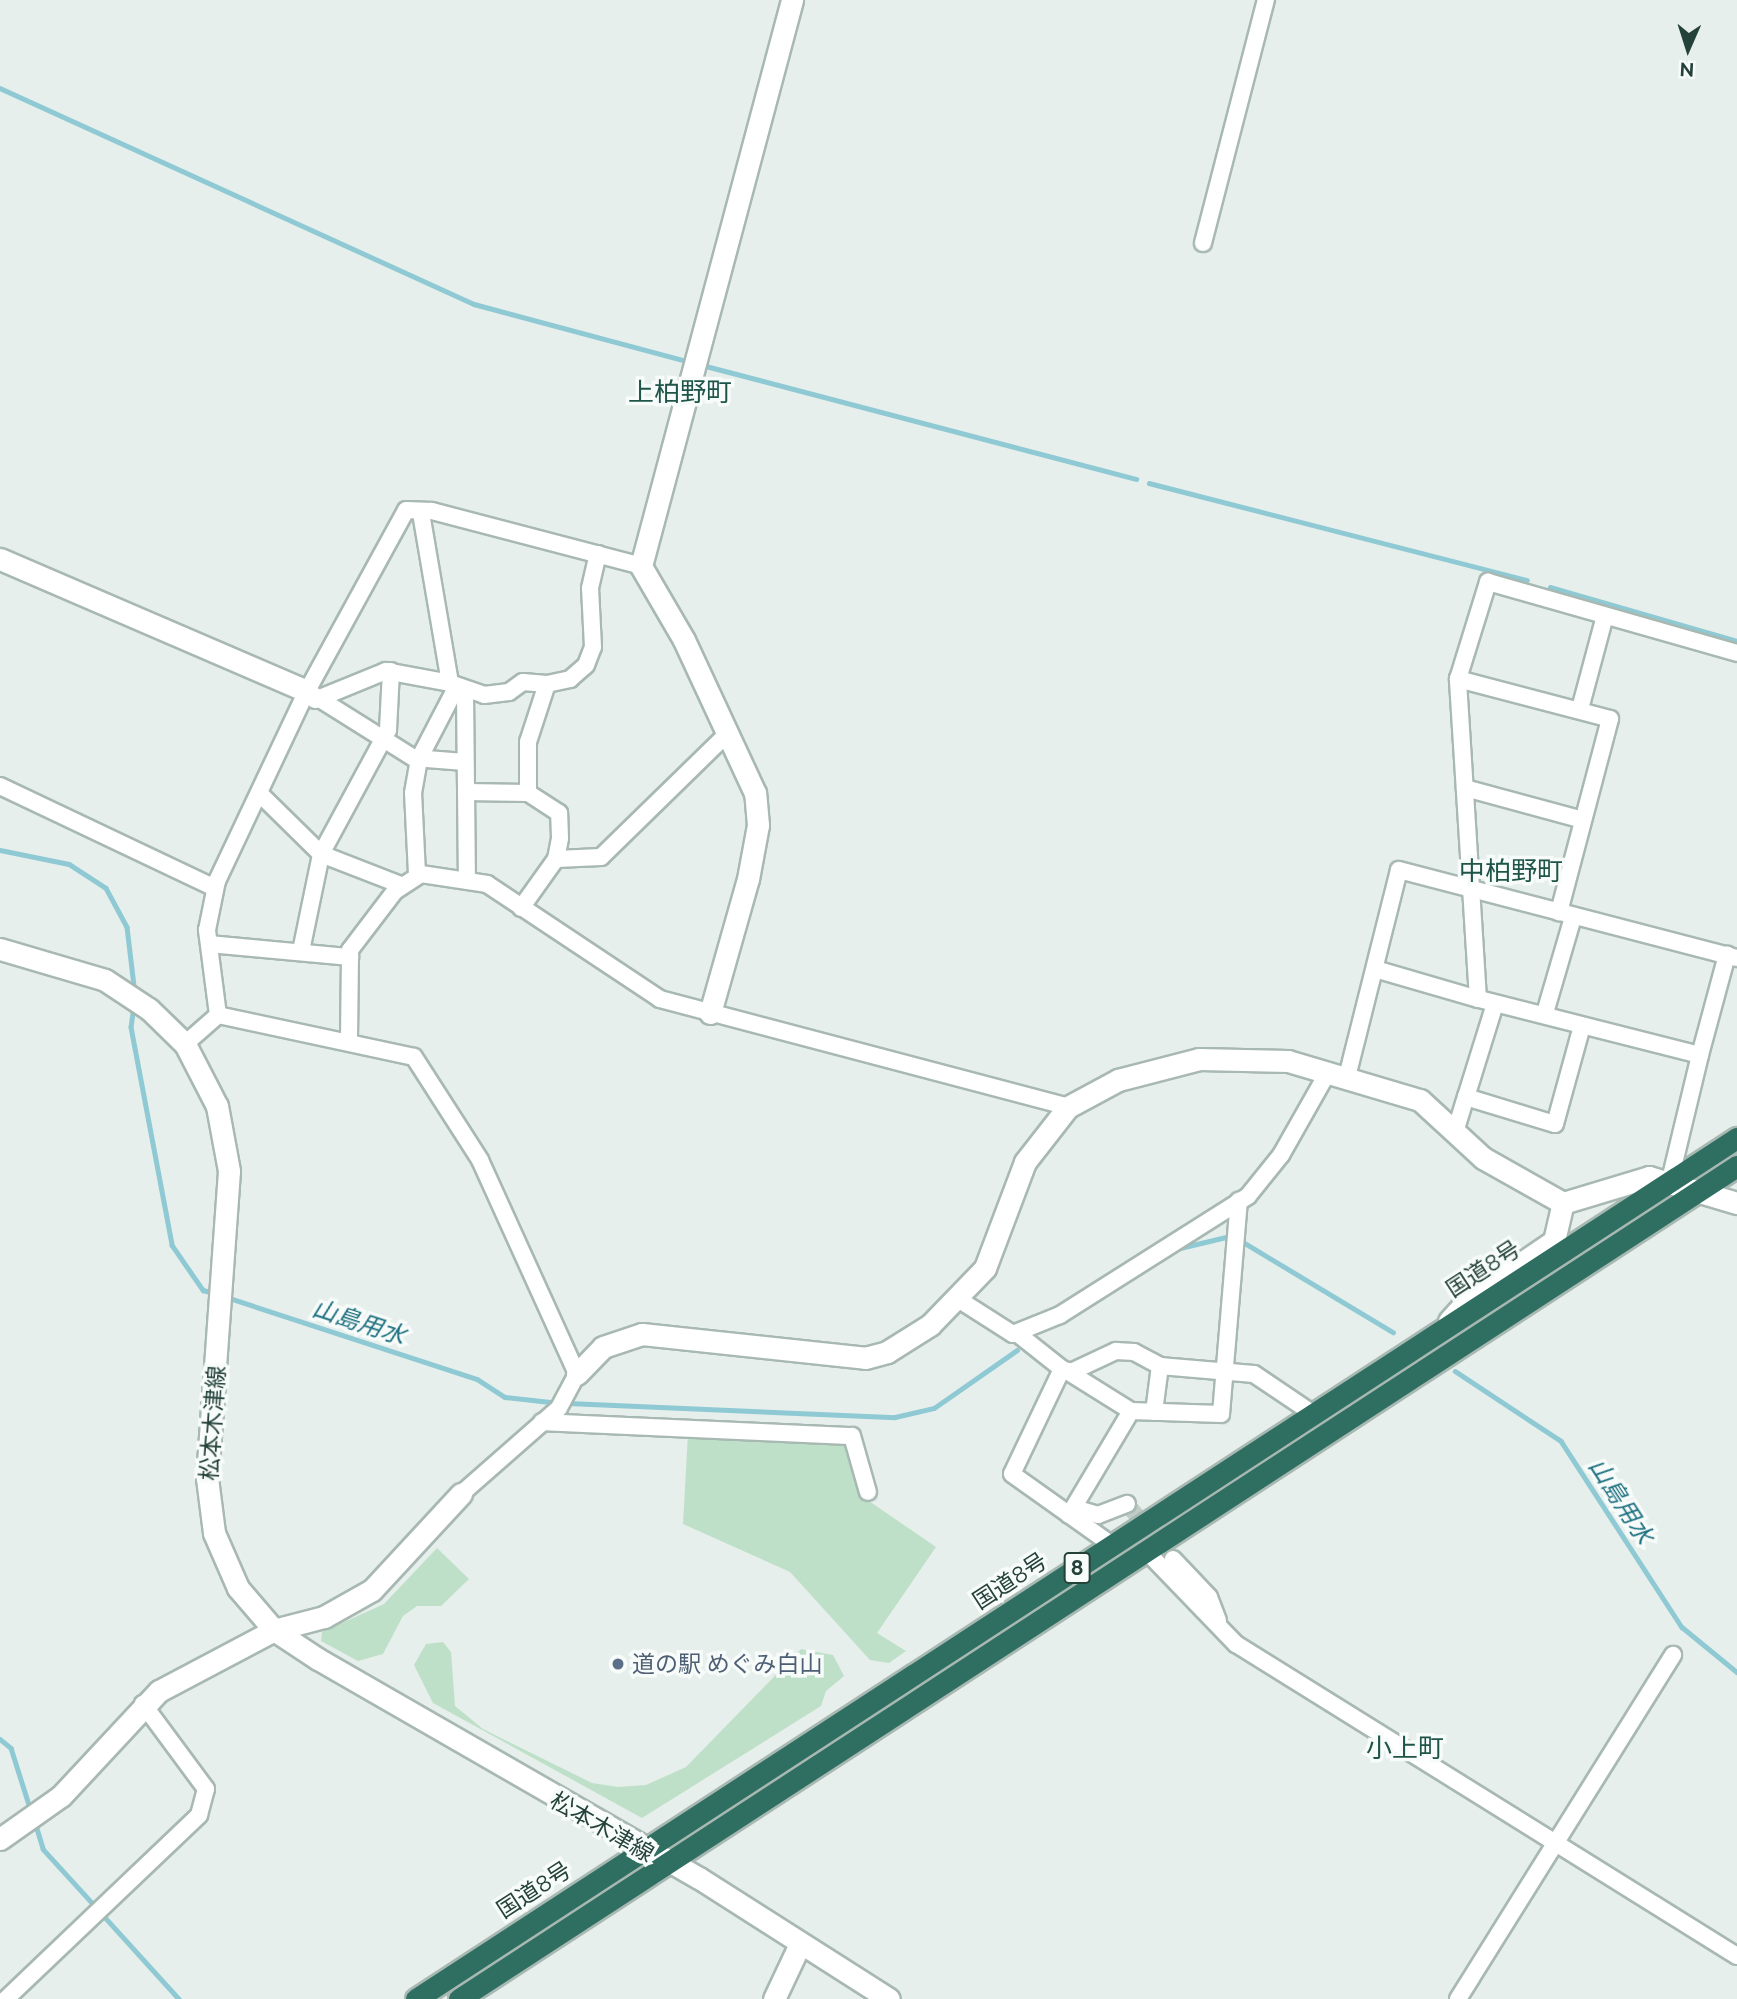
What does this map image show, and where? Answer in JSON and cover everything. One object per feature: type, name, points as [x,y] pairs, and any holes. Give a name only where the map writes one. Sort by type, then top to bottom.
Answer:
[{"type":"highway","name":"国道8号","points":[[416,1999],[640,1849],[1737,1138]]},
{"type":"highway","name":"8","points":[[459,1999],[668,1866],[1737,1166]]},
{"type":"street","points":[[710,1013],[758,825],[755,793],[728,733],[641,566],[792,0]]},
{"type":"street","points":[[1203,243],[1266,0]]},
{"type":"street","points":[[218,1015],[209,944],[215,888],[259,793],[406,510],[641,566]]},
{"type":"street","points":[[421,513],[457,688],[465,762],[467,878]]},
{"type":"street","points":[[311,696],[391,671],[457,688],[547,684],[570,679],[586,665],[593,647],[590,588],[598,554]]},
{"type":"street","points":[[0,559],[311,696],[383,743],[419,759],[465,762]]},
{"type":"street","points":[[1478,999],[1468,887],[1458,679],[1488,582],[1737,653]]},
{"type":"street","points":[[1580,709],[1605,616]]},
{"type":"street","points":[[301,951],[306,904],[321,854],[383,743],[391,671]]},
{"type":"street","points":[[1458,679],[1610,719],[1583,820],[1545,1013]]},
{"type":"street","points":[[528,793],[528,742],[547,684]]},
{"type":"street","points":[[417,874],[413,793],[419,759],[457,688]]},
{"type":"street","points":[[556,859],[601,857],[728,733]]},
{"type":"street","points":[[0,786],[215,888]]},
{"type":"street","points":[[1465,788],[1583,820]]},
{"type":"street","points":[[466,792],[528,793],[559,813],[556,859],[521,908]]},
{"type":"street","points":[[259,793],[321,854],[401,885]]},
{"type":"street","points":[[1018,1334],[1060,1315],[1239,1201],[1282,1155],[1338,1075],[1375,969],[1399,870],[1732,956],[1700,1055],[1670,1180]]},
{"type":"street","points":[[349,1038],[350,957],[358,935],[401,885],[417,874],[467,878],[521,908],[660,999],[1068,1107]]},
{"type":"street","points":[[209,944],[350,957]]},
{"type":"street","name":"松本木津線","points":[[0,950],[105,980],[131,997],[185,1044],[209,1085],[227,1142],[223,1300],[207,1478],[214,1533],[238,1588],[274,1630],[668,1866],[699,1878],[889,1999]]},
{"type":"street","points":[[1375,969],[1495,1004],[1545,1013],[1582,1026],[1700,1055]]},
{"type":"street","points":[[1456,1129],[1495,1004]]},
{"type":"street","points":[[218,1015],[349,1038],[414,1057],[428,1070],[480,1160],[577,1374]]},
{"type":"street","points":[[185,1044],[218,1015]]},
{"type":"street","points":[[1466,1097],[1555,1124],[1582,1026]]},
{"type":"street","points":[[0,1839],[49,1804],[144,1704],[274,1630],[324,1617],[372,1590],[461,1494],[562,1402],[577,1374],[603,1347],[642,1334],[865,1357],[930,1325],[985,1268],[1026,1162],[1068,1107],[1118,1080],[1199,1059],[1241,1055],[1338,1075],[1420,1100],[1456,1129],[1483,1158],[1563,1203],[1586,1201],[1626,1179],[1670,1180],[1735,1204]]},
{"type":"street","points":[[958,1298],[993,1325],[1018,1334],[1065,1370],[1130,1411],[1221,1414],[1228,1377],[1239,1201]]},
{"type":"street","points":[[1445,1326],[1470,1298],[1554,1241],[1563,1203]]},
{"type":"street","points":[[1112,1545],[1071,1511],[1012,1475],[1065,1370],[1116,1351],[1134,1352],[1160,1366],[1228,1377],[1254,1374],[1312,1413]]},
{"type":"street","points":[[1154,1412],[1160,1366]]},
{"type":"street","points":[[1071,1511],[1130,1411]]},
{"type":"street","points":[[542,1422],[852,1436],[868,1492]]},
{"type":"street","points":[[1071,1511],[1098,1515],[1127,1504]]},
{"type":"street","points":[[1148,1553],[1220,1628],[1554,1845],[1737,1956]]},
{"type":"street","points":[[1173,1559],[1209,1597],[1220,1628]]},
{"type":"street","points":[[1458,1999],[1673,1655]]},
{"type":"street","points":[[6,1999],[108,1906],[203,1806],[206,1790],[144,1704]]},
{"type":"street","points":[[774,1999],[800,1944]]},
{"type":"green space","points":[[688,1433],[849,1445],[866,1499],[936,1547],[877,1633],[906,1651],[889,1663],[870,1660],[790,1572],[683,1524]]},
{"type":"green space","points":[[437,1548],[469,1579],[441,1606],[417,1606],[403,1616],[383,1654],[358,1661],[321,1641],[322,1632],[384,1604]]},
{"type":"green space","points":[[443,1642],[451,1652],[455,1706],[483,1729],[592,1783],[618,1787],[646,1785],[686,1767],[801,1649],[833,1655],[844,1676],[826,1691],[821,1706],[642,1818],[433,1703],[414,1665],[426,1644]]},
{"type":"waterway","points":[[0,88],[474,304],[690,362]]},
{"type":"waterway","points":[[702,365],[1136,479]]},
{"type":"waterway","points":[[1149,483],[1527,580]]},
{"type":"waterway","points":[[1550,587],[1737,641]]},
{"type":"waterway","name":"山島用水","points":[[0,850],[69,864],[106,888],[127,927],[135,994]]},
{"type":"waterway","name":"山島用水","points":[[134,1006],[131,1027],[172,1245],[203,1290],[214,1293]]},
{"type":"waterway","name":"山島用水","points":[[1180,1248],[1226,1237]]},
{"type":"waterway","name":"山島用水","points":[[1243,1242],[1393,1332]]},
{"type":"waterway","name":"山島用水","points":[[226,1297],[477,1379],[505,1397],[559,1403]]},
{"type":"waterway","name":"山島用水","points":[[568,1403],[895,1417],[934,1408],[1017,1350]]},
{"type":"waterway","name":"山島用水","points":[[1455,1371],[1561,1441],[1682,1627],[1737,1672]]},
{"type":"waterway","points":[[0,1739],[11,1748],[31,1811]]},
{"type":"waterway","points":[[35,1822],[43,1849],[96,1907]]},
{"type":"waterway","points":[[102,1914],[179,1999]]},
{"type":"tunnel","points":[[1127,1504],[1173,1559]]},
{"type":"place","name":"道の駅 めぐみ白山","points":[[618,1664]]},
{"type":"district","name":"上柏野町","points":[[680,393]]},
{"type":"district","name":"中柏野町","points":[[1511,872]]},
{"type":"district","name":"小上町","points":[[1405,1749]]}]
